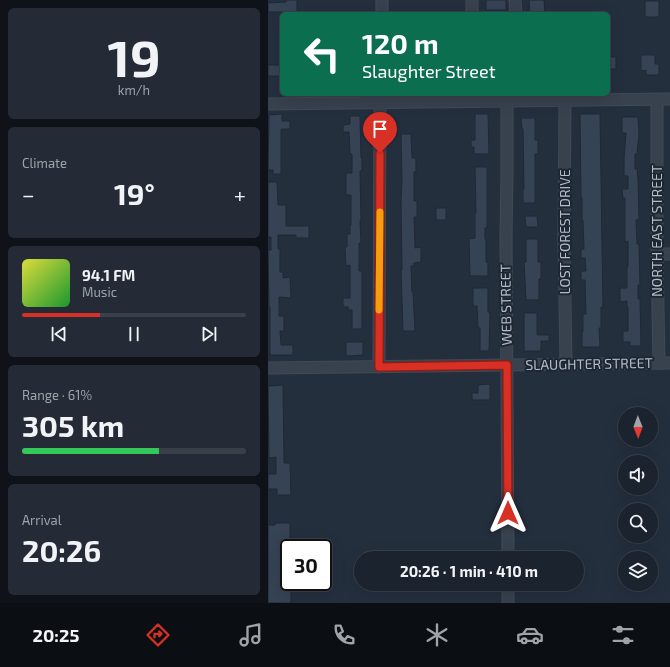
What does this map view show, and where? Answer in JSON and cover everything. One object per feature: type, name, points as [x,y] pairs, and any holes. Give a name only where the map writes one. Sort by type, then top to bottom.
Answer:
[{"type":"street","points":[[382,0],[382,12]]},
{"type":"street","points":[[472,0],[472,12]]},
{"type":"street","points":[[515,0],[516,12]]},
{"type":"street","points":[[379,367],[380,98]]},
{"type":"street","points":[[268,104],[380,98],[565,100],[670,99]]},
{"type":"street","name":"WEB STREET","points":[[508,551],[506,237],[507,172],[513,99]]},
{"type":"street","name":"NORTH EAST STREET","points":[[656,99],[657,254],[664,363]]},
{"type":"street","name":"LOST FOREST DRIVE","points":[[565,100],[564,240],[566,364]]},
{"type":"street","points":[[657,254],[670,254]]},
{"type":"street","name":"SLAUGHTER STREET","points":[[268,368],[664,363]]},
{"type":"street","points":[[508,591],[508,603]]},
{"type":"building","points":[[286,0],[297,0],[297,12],[268,12],[268,3],[286,2]]},
{"type":"building","points":[[486,0],[506,0],[506,10],[486,10]]},
{"type":"building","points":[[529,0],[544,0],[545,12],[530,12]]},
{"type":"building","points":[[645,1],[659,1],[659,17],[645,17]]},
{"type":"building","points":[[641,55],[655,55],[655,64],[659,64],[659,75],[646,75],[646,70],[641,71]]},
{"type":"building","points":[[610,57],[616,57],[616,69],[610,69]]},
{"type":"building","points":[[268,65],[280,65],[280,76],[268,76]]},
{"type":"building","points":[[282,114],[282,121],[290,121],[290,129],[281,129],[281,174],[273,174],[273,170],[268,170],[269,115]]},
{"type":"building","points":[[475,114],[488,114],[489,154],[474,154],[474,147],[471,147],[471,140],[475,140]]},
{"type":"building","points":[[580,114],[600,114],[603,307],[601,307],[601,328],[599,328],[600,347],[582,347],[583,314],[586,314],[585,280],[581,280],[581,271],[586,271],[585,258],[581,258],[581,249],[584,249],[581,198]]},
{"type":"building","points":[[350,116],[360,116],[362,171],[360,171],[361,243],[359,243],[359,271],[362,271],[362,329],[352,329],[352,310],[348,310],[348,307],[343,307],[343,298],[350,298],[350,265],[346,266],[345,247],[347,247],[347,234],[350,234],[351,195],[346,195],[346,173],[352,173],[352,154],[350,154],[349,132],[343,132],[343,125],[350,124]]},
{"type":"building","points":[[622,117],[638,117],[639,134],[637,154],[635,154],[635,169],[637,169],[638,179],[639,219],[636,220],[637,244],[639,244],[640,285],[638,285],[638,299],[640,299],[641,346],[630,346],[630,342],[623,342],[623,331],[628,331],[628,307],[627,301],[620,302],[620,288],[627,288],[628,241],[625,242],[625,198],[623,198],[622,189],[628,189],[628,176],[624,176],[626,133],[622,133]]},
{"type":"building","points":[[521,118],[535,118],[535,140],[538,140],[538,154],[535,154],[535,203],[523,203],[523,129]]},
{"type":"building","points":[[401,134],[411,134],[412,158],[416,158],[416,172],[414,172],[414,201],[417,201],[417,217],[414,217],[415,248],[421,247],[421,262],[414,263],[414,266],[411,266],[415,331],[403,331],[401,270]]},
{"type":"building","points":[[475,167],[487,167],[487,228],[485,228],[485,239],[488,276],[470,276],[469,239],[475,238]]},
{"type":"building","points":[[268,182],[277,182],[278,205],[286,205],[286,226],[309,226],[309,238],[296,238],[296,235],[278,235],[278,249],[280,249],[280,272],[283,272],[283,278],[290,277],[291,298],[279,297],[279,316],[284,316],[284,331],[280,331],[281,345],[293,345],[293,355],[270,355],[268,250],[271,250],[271,237],[268,237]]},
{"type":"building","points":[[436,208],[446,208],[446,220],[436,220]]},
{"type":"building","points":[[525,216],[537,216],[538,227],[526,227]]},
{"type":"building","points":[[526,239],[538,239],[538,262],[541,262],[539,300],[526,300],[524,262],[526,262]]},
{"type":"building","points":[[473,288],[488,288],[488,312],[490,312],[489,351],[480,351],[480,328],[478,328],[477,306],[473,306]]},
{"type":"building","points":[[524,313],[537,313],[537,335],[549,335],[549,341],[541,341],[541,351],[524,351]]},
{"type":"building","points":[[346,342],[363,342],[363,355],[346,356]]},
{"type":"building","points":[[490,384],[490,400],[472,400],[472,393],[478,393],[478,385]]},
{"type":"building","points":[[283,385],[284,463],[290,463],[291,495],[277,495],[277,489],[268,489],[268,474],[276,474],[276,457],[269,458],[268,386]]},
{"type":"building","points":[[275,523],[290,523],[290,539],[280,539],[280,591],[291,591],[291,603],[268,603],[268,525],[275,525]]},
{"type":"slow traffic","points":[[379,310],[380,212]]},
{"type":"route","points":[[380,153],[379,367],[507,365],[508,513]]}]
